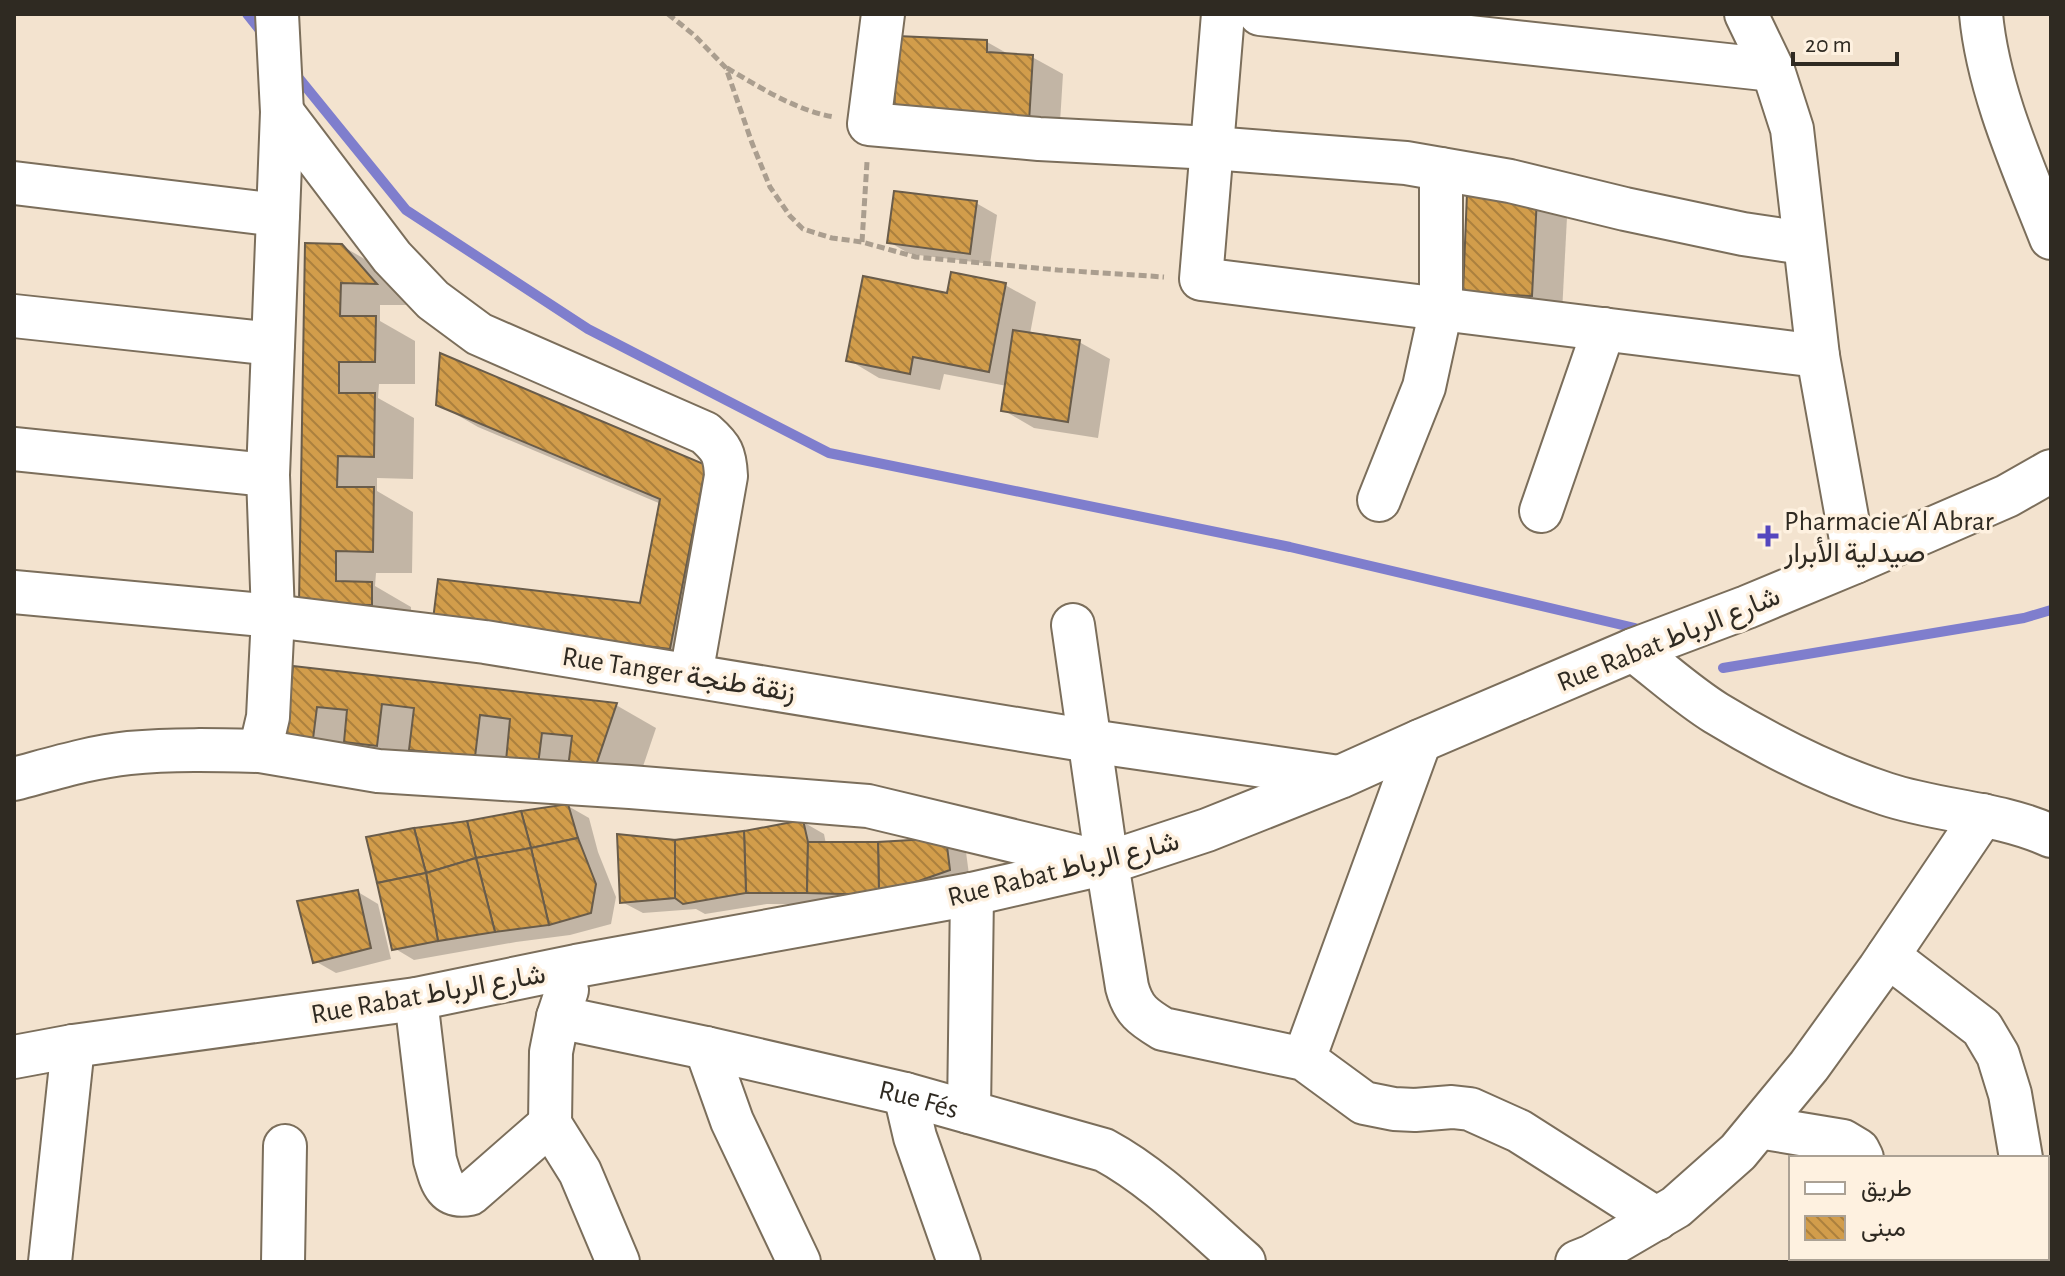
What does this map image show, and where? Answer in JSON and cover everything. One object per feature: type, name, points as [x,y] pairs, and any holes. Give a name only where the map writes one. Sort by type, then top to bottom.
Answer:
[{"type":"street","points":[[260,751],[268,717],[273,616],[268,475],[282,103],[277,14]]},
{"type":"street","points":[[883,14],[869,124],[1039,139],[1406,163],[1510,181],[1743,234],[1804,243]]},
{"type":"street","points":[[1223,14],[1201,279],[1818,356]]},
{"type":"street","points":[[1260,14],[1773,70]]},
{"type":"street","points":[[1746,14],[1773,70],[1792,129],[1818,356],[1855,562]]},
{"type":"street","points":[[1981,14],[1984,47],[2016,152],[2047,218]]},
{"type":"street","points":[[282,103],[392,257],[433,300],[479,334],[705,433],[720,446],[726,461],[726,476],[691,675]]},
{"type":"street","points":[[1379,500],[1424,387],[1441,309],[1441,169]]},
{"type":"street","points":[[14,183],[278,215]]},
{"type":"street","points":[[14,316],[273,344]]},
{"type":"street","points":[[1541,511],[1604,329]]},
{"type":"street","points":[[14,449],[268,475]]},
{"type":"street","name":"Rue Rabat شارع الرباط","points":[[14,1057],[73,1046],[416,999],[576,966],[972,894],[1107,863],[1207,830],[1340,777],[1633,650],[1855,562],[2007,496],[2051,471]]},
{"type":"street","name":"Rue Tanger زنقة طنجة","points":[[14,592],[273,616],[485,642],[1090,741],[1340,777]]},
{"type":"street","points":[[1073,625],[1127,987],[1130,1002],[1143,1016],[1163,1029],[1304,1059],[1364,1103],[1394,1109],[1470,1109],[1519,1131],[1657,1219]]},
{"type":"street","points":[[1633,650],[1714,712],[1816,767],[1887,794],[1983,815],[2051,836]]},
{"type":"street","points":[[1304,1059],[1420,741]]},
{"type":"street","points":[[14,779],[126,753],[260,751],[378,771],[868,806],[1107,863]]},
{"type":"street","points":[[1590,1260],[1676,1207],[1738,1152],[1809,1066],[1983,815]]},
{"type":"street","points":[[969,1112],[972,894]]},
{"type":"street","points":[[1888,956],[1982,1028],[1998,1055],[2010,1094],[2021,1156]]},
{"type":"street","points":[[576,966],[558,1017],[551,1052],[550,1124],[580,1172],[618,1262]]},
{"type":"street","points":[[416,999],[435,1160],[441,1180],[449,1191],[459,1196],[470,1194],[550,1124]]},
{"type":"street","name":"Rue Fés","points":[[558,1017],[905,1094],[1104,1150],[1148,1178],[1244,1262]]},
{"type":"street","points":[[50,1262],[73,1046]]},
{"type":"street","points":[[706,1048],[732,1121],[799,1262]]},
{"type":"street","points":[[905,1094],[934,1197],[959,1262]]},
{"type":"street","points":[[1759,1127],[1843,1141],[1858,1150],[1861,1156]]},
{"type":"street","points":[[283,1262],[285,1146]]},
{"type":"path","points":[[668,14],[726,68],[781,99],[822,115],[869,124],[862,242]]},
{"type":"path","points":[[726,68],[770,187],[803,229],[916,257],[1201,279]]},
{"type":"building","points":[[897,36],[987,40],[987,52],[1033,55],[1029,122],[894,115]]},
{"type":"building","points":[[894,191],[977,201],[970,254],[887,243]]},
{"type":"building","points":[[1467,193],[1537,197],[1532,296],[1463,293]]},
{"type":"building","points":[[305,243],[342,244],[377,284],[341,283],[340,316],[376,316],[375,362],[339,362],[339,393],[375,393],[374,457],[338,456],[337,487],[374,487],[373,552],[336,551],[336,581],[372,582],[372,605],[299,604]]},
{"type":"building","points":[[951,272],[1006,283],[989,372],[913,357],[910,374],[846,361],[863,276],[947,293]]},
{"type":"building","points":[[1013,330],[1080,340],[1068,422],[1001,411]]},
{"type":"building","points":[[440,353],[706,465],[670,649],[433,620],[438,579],[640,603],[660,499],[436,405]]},
{"type":"building","points":[[293,666],[617,703],[594,771],[568,768],[572,736],[542,733],[538,765],[506,761],[510,719],[480,715],[475,757],[409,750],[414,708],[382,704],[377,746],[344,742],[347,710],[317,707],[313,739],[286,736]]},
{"type":"building","points":[[568,804],[578,838],[531,848],[521,811]]},
{"type":"building","points":[[521,811],[531,848],[476,858],[467,821]]},
{"type":"building","points":[[803,820],[808,842],[807,893],[746,893],[744,831]]},
{"type":"building","points":[[467,821],[476,858],[426,873],[414,828]]},
{"type":"building","points":[[414,828],[426,873],[377,883],[366,837]]},
{"type":"building","points":[[744,831],[746,893],[683,904],[675,898],[675,840]]},
{"type":"building","points":[[617,834],[675,840],[675,898],[620,903]]},
{"type":"building","points":[[578,838],[596,884],[591,913],[549,925],[531,848]]},
{"type":"building","points":[[946,838],[950,870],[879,895],[878,842]]},
{"type":"building","points":[[808,842],[878,842],[879,895],[807,893]]},
{"type":"building","points":[[531,848],[549,925],[495,932],[476,858]]},
{"type":"building","points":[[476,858],[495,932],[438,941],[426,873]]},
{"type":"building","points":[[426,873],[438,941],[392,950],[377,883]]},
{"type":"building","points":[[358,890],[371,948],[313,963],[297,901]]},
{"type":"waterway","points":[[247,14],[263,34]]},
{"type":"waterway","points":[[293,71],[406,210],[588,329],[829,453],[1290,547],[1635,628]]},
{"type":"waterway","points":[[1723,668],[2024,618],[2051,610]]},
{"type":"place","name":"Pharmacie Al Abrar صيدلية الأبرار","points":[[1768,536]]}]
